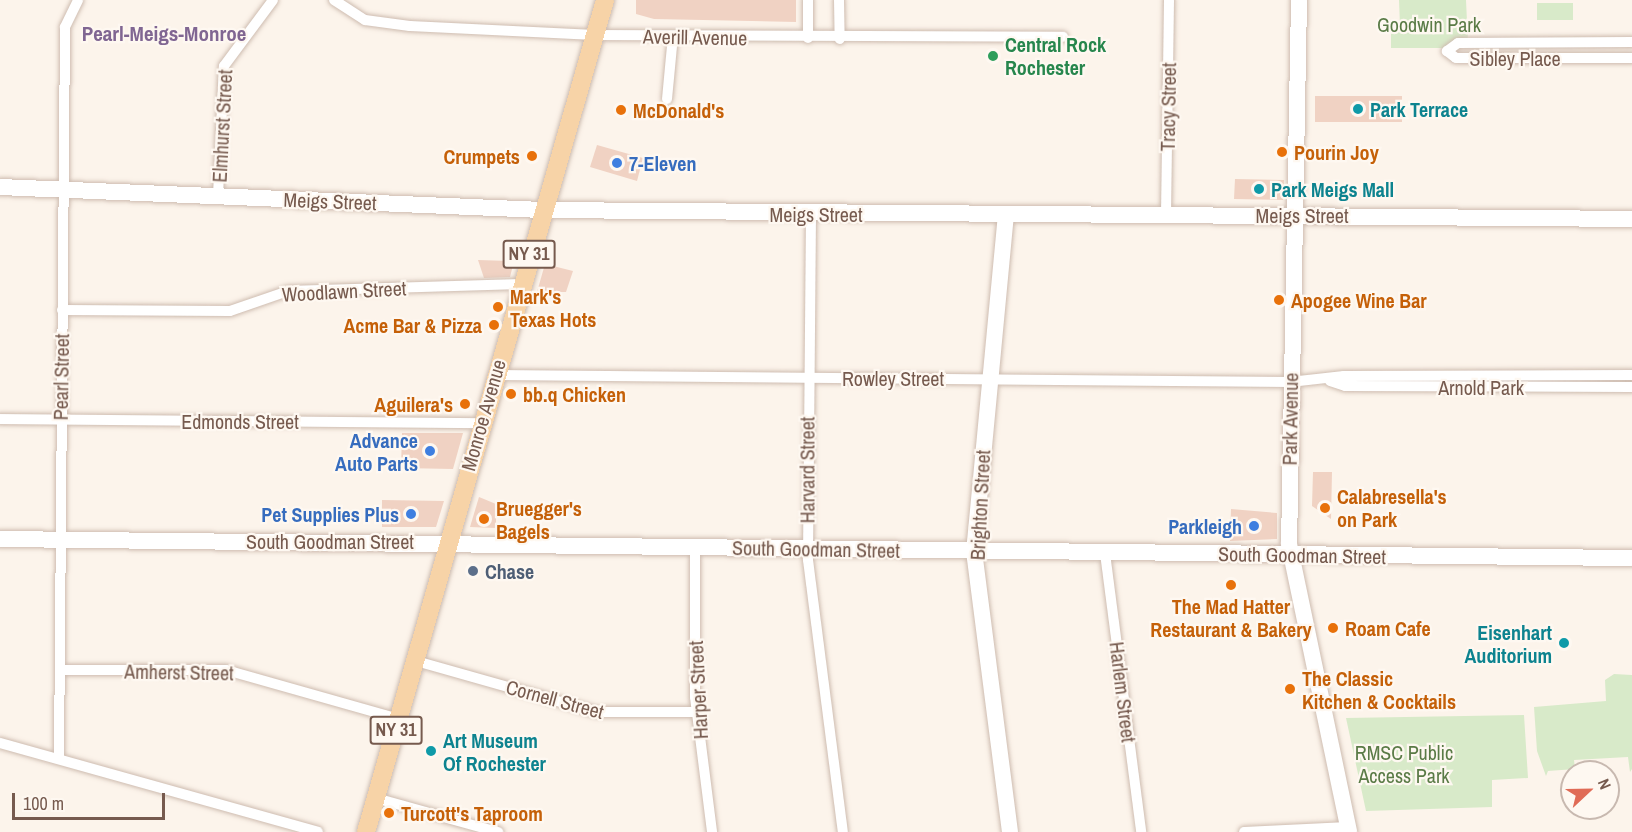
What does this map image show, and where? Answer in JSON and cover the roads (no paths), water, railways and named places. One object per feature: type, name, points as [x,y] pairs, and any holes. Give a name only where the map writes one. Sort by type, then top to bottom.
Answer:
[{"type":"main road","name":"Monroe Avenue","points":[[366,832],[542,210],[605,0]]},
{"type":"street","name":"Pearl Street","points":[[59,758],[65,27],[78,0]]},
{"type":"street","name":"Elmhurst Street","points":[[218,196],[224,66],[273,0]]},
{"type":"street","name":"Averill Avenue","points":[[334,0],[365,20],[390,25],[595,35],[840,39],[1063,37]]},
{"type":"street","points":[[808,0],[808,38]]},
{"type":"street","points":[[839,0],[840,39]]},
{"type":"street","name":"Park Avenue","points":[[1299,0],[1290,382],[1290,555],[1348,830]]},
{"type":"street","name":"Tracy Street","points":[[1166,215],[1169,4]]},
{"type":"street","points":[[667,99],[673,36]]},
{"type":"street","name":"Sibley Place","points":[[1632,42],[1461,43],[1452,44],[1447,51],[1456,58],[1632,58]]},
{"type":"street","name":"Meigs Street","points":[[0,187],[542,210],[811,214],[1294,214],[1632,219]]},
{"type":"street","name":"Harvard Street","points":[[811,214],[807,550],[843,832]]},
{"type":"street","name":"Brighton Street","points":[[1006,214],[974,551],[1010,832]]},
{"type":"street","name":"Woodlawn Street","points":[[62,310],[230,311],[288,291],[521,284]]},
{"type":"street","name":"Rowley Street","points":[[495,375],[1290,382]]},
{"type":"street","name":"Arnold Park","points":[[1290,382],[1330,381],[1344,376],[1632,375]]},
{"type":"street","name":"Arnold Park","points":[[1330,381],[1345,386],[1632,387]]},
{"type":"street","name":"Edmonds Street","points":[[0,419],[481,423]]},
{"type":"street","name":"South Goodman Street","points":[[0,539],[448,542],[807,550],[1632,558]]},
{"type":"street","name":"Harper Street","points":[[696,548],[696,712],[712,832]]},
{"type":"street","name":"Harlem Street","points":[[1105,553],[1141,832]]},
{"type":"street","name":"Cornell Street","points":[[416,661],[596,712],[696,712]]},
{"type":"street","name":"Amherst Street","points":[[60,670],[226,670],[399,719]]},
{"type":"street","points":[[0,743],[318,832]]},
{"type":"street","points":[[375,798],[495,832]]},
{"type":"street","points":[[1244,832],[1348,830]]},
{"type":"place","name":"Central Rock Rochester","points":[[993,56]]},
{"type":"place","name":"Park Terrace","points":[[1358,109]]},
{"type":"place","name":"McDonald's","points":[[621,110]]},
{"type":"place","name":"Pourin Joy","points":[[1282,152]]},
{"type":"place","name":"Crumpets","points":[[532,156]]},
{"type":"place","name":"7-Eleven","points":[[617,163]]},
{"type":"place","name":"Park Meigs Mall","points":[[1259,189]]},
{"type":"place","name":"Apogee Wine Bar","points":[[1279,300]]},
{"type":"place","name":"Mark's Texas Hots","points":[[498,307]]},
{"type":"place","name":"Acme Bar & Pizza","points":[[494,325]]},
{"type":"place","name":"bb.q Chicken","points":[[511,394]]},
{"type":"place","name":"Aguilera's","points":[[465,404]]},
{"type":"place","name":"Advance Auto Parts","points":[[430,451]]},
{"type":"place","name":"Calabresella's on Park","points":[[1325,508]]},
{"type":"place","name":"Pet Supplies Plus","points":[[411,514]]},
{"type":"place","name":"Bruegger's Bagels","points":[[484,519]]},
{"type":"place","name":"Parkleigh","points":[[1254,526]]},
{"type":"place","name":"Chase","points":[[473,571]]},
{"type":"place","name":"The Mad Hatter Restaurant & Bakery","points":[[1231,585]]},
{"type":"place","name":"Roam Cafe","points":[[1333,628]]},
{"type":"place","name":"Eisenhart Auditorium","points":[[1564,643]]},
{"type":"place","name":"The Classic Kitchen & Cocktails","points":[[1290,689]]},
{"type":"place","name":"Art Museum Of Rochester","points":[[431,751]]},
{"type":"place","name":"Turcott's Taproom","points":[[389,813]]},
{"type":"district","name":"Pearl-Meigs-Monroe","points":[[164,34]]},
{"type":"park label","name":"Goodwin Park","points":[[1429,24]]},
{"type":"park label","name":"RMSC Public Access Park","points":[[1404,764]]}]
